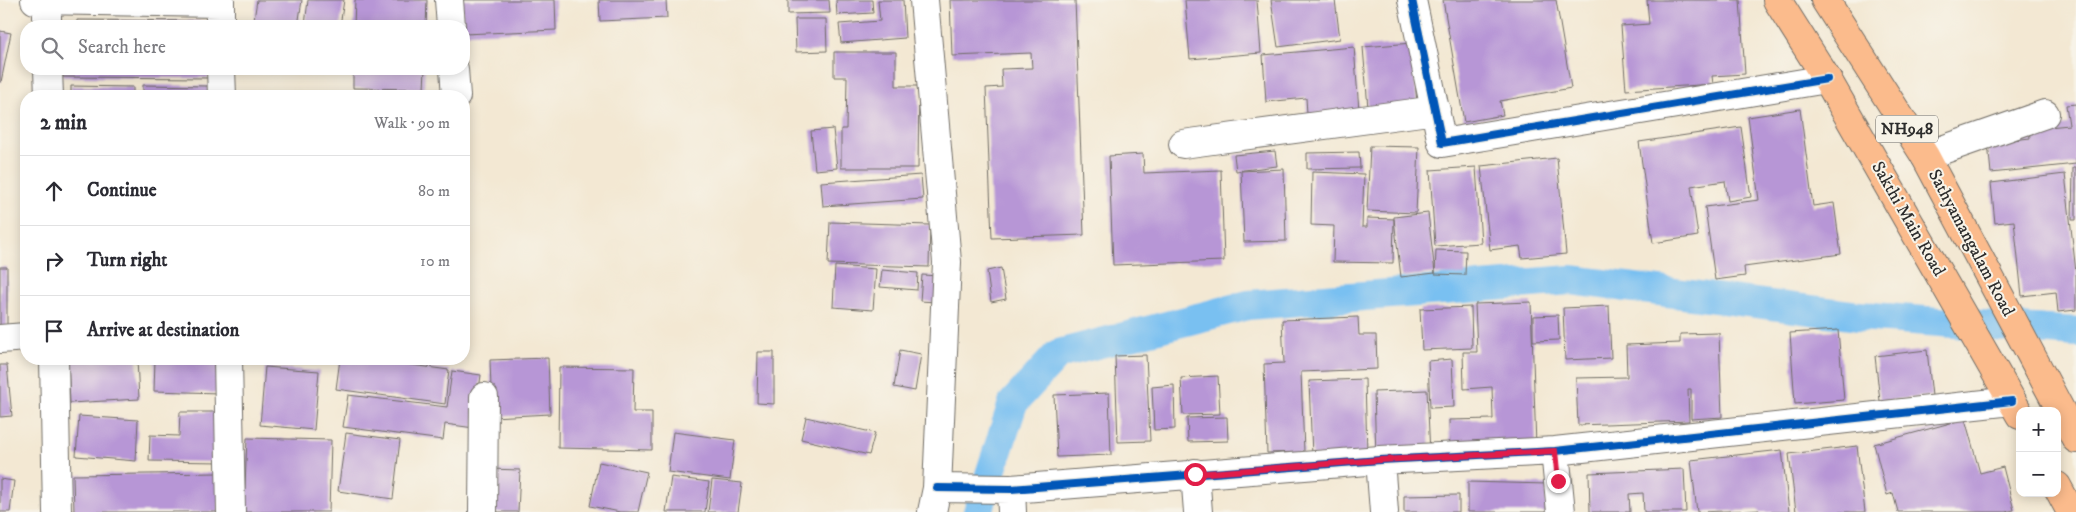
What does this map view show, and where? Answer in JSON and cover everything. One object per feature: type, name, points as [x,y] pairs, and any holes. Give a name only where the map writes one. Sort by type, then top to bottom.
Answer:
[{"type":"highway","name":"Sakthi Main Road","points":[[1777,0],[1827,79],[2013,402]]},
{"type":"highway","name":"Sathyamangalam Road","points":[[1825,0],[1870,74],[1925,156],[2076,440]]},
{"type":"highway","points":[[2061,493],[2071,512]]},
{"type":"street","points":[[35,0],[220,10]]},
{"type":"street","points":[[47,0],[47,20]]},
{"type":"street","points":[[449,0],[451,20]]},
{"type":"street","points":[[924,0],[947,262],[936,496],[1011,497],[1195,474],[1380,460],[1555,451],[2013,402]]},
{"type":"street","points":[[1412,0],[1442,143],[1827,79]]},
{"type":"street","points":[[48,75],[49,90]]},
{"type":"street","points":[[221,75],[222,90]]},
{"type":"street","points":[[454,75],[456,90]]},
{"type":"street","points":[[1183,144],[1436,110]]},
{"type":"street","points":[[1925,156],[2045,114]]},
{"type":"street","points":[[0,339],[20,337]]},
{"type":"street","points":[[54,365],[57,512]]},
{"type":"street","points":[[228,365],[231,512]]},
{"type":"street","points":[[483,512],[484,397]]},
{"type":"street","points":[[1555,451],[1561,512]]},
{"type":"street","points":[[1380,460],[1384,512]]},
{"type":"street","points":[[1195,474],[1198,512]]},
{"type":"building","points":[[257,0],[302,0],[299,20],[254,20]]},
{"type":"building","points":[[308,0],[344,0],[341,20],[306,20]]},
{"type":"building","points":[[355,0],[427,0],[426,20],[354,20]]},
{"type":"building","points":[[461,0],[555,0],[556,30],[470,34],[470,20],[463,20]]},
{"type":"building","points":[[599,0],[666,0],[667,18],[600,21]]},
{"type":"building","points":[[788,0],[829,0],[830,13],[788,14]]},
{"type":"building","points":[[836,0],[872,0],[873,13],[837,15]]},
{"type":"building","points":[[878,0],[903,0],[905,38],[841,43],[839,24],[880,21]]},
{"type":"building","points":[[950,0],[1075,0],[1084,235],[992,238],[986,88],[1002,87],[1001,69],[1032,68],[1031,53],[952,56]]},
{"type":"building","points":[[1185,0],[1257,0],[1261,53],[1190,59]]},
{"type":"building","points":[[1271,0],[1335,0],[1340,39],[1278,47]]},
{"type":"building","points":[[1443,0],[1556,0],[1571,88],[1500,101],[1503,115],[1464,122]]},
{"type":"building","points":[[1647,0],[1740,0],[1745,74],[1712,76],[1713,84],[1626,90],[1621,26],[1649,24]]},
{"type":"building","points":[[795,19],[826,19],[827,51],[796,52]]},
{"type":"building","points":[[0,31],[11,33],[1,82],[0,82]]},
{"type":"building","points":[[1412,43],[1417,104],[1368,108],[1363,47]]},
{"type":"building","points":[[1354,47],[1359,110],[1307,114],[1306,98],[1266,102],[1263,55]]},
{"type":"building","points":[[834,52],[896,52],[896,86],[919,86],[918,168],[841,168],[841,129],[846,129],[847,77],[834,77]]},
{"type":"building","points":[[63,75],[208,75],[208,78],[63,77]]},
{"type":"building","points":[[353,75],[425,75],[424,89],[353,88]]},
{"type":"building","points":[[143,85],[208,86],[208,90],[143,90]]},
{"type":"building","points":[[71,86],[133,87],[133,90],[71,90]]},
{"type":"building","points":[[2076,104],[2076,164],[1991,173],[1988,143],[2030,138],[2029,129],[2069,125],[2066,105]]},
{"type":"building","points":[[1800,109],[1813,206],[1834,203],[1841,254],[1744,267],[1745,276],[1715,280],[1705,207],[1759,200],[1748,117]]},
{"type":"building","points":[[1741,127],[1751,197],[1728,201],[1725,181],[1691,186],[1698,236],[1653,243],[1639,142]]},
{"type":"building","points":[[833,129],[837,168],[815,170],[811,131]]},
{"type":"building","points":[[1370,146],[1419,147],[1416,213],[1367,211]]},
{"type":"building","points":[[1275,151],[1277,166],[1236,171],[1234,155]]},
{"type":"building","points":[[1359,152],[1360,168],[1307,169],[1307,153]]},
{"type":"building","points":[[1143,154],[1144,173],[1221,170],[1224,261],[1113,265],[1109,156]]},
{"type":"building","points":[[1557,158],[1566,254],[1522,258],[1520,246],[1490,250],[1481,166]]},
{"type":"building","points":[[1476,167],[1481,243],[1435,246],[1430,170]]},
{"type":"building","points":[[2073,168],[2076,168],[2076,220],[2072,220]]},
{"type":"building","points":[[1284,169],[1286,241],[1244,242],[1241,171]]},
{"type":"building","points":[[1312,172],[1364,174],[1362,227],[1367,227],[1367,218],[1394,219],[1393,263],[1333,262],[1334,226],[1311,225]]},
{"type":"building","points":[[2065,174],[2076,272],[2076,310],[2058,312],[2056,292],[2022,296],[2014,221],[1995,223],[1991,183]]},
{"type":"building","points":[[921,175],[923,199],[823,206],[821,182]]},
{"type":"building","points":[[1428,213],[1435,273],[1401,277],[1394,217]]},
{"type":"building","points":[[830,222],[930,225],[929,267],[828,264]]},
{"type":"building","points":[[1436,250],[1466,251],[1465,275],[1435,274]]},
{"type":"building","points":[[835,266],[876,269],[873,310],[833,307]]},
{"type":"building","points":[[0,267],[7,267],[7,328],[0,328]]},
{"type":"building","points":[[1001,268],[1006,299],[991,302],[987,271]]},
{"type":"building","points":[[882,270],[918,273],[917,290],[880,287]]},
{"type":"building","points":[[922,275],[939,276],[936,302],[920,301]]},
{"type":"building","points":[[1531,302],[1536,446],[1450,449],[1449,420],[1493,419],[1492,387],[1464,389],[1463,352],[1477,352],[1475,304]]},
{"type":"building","points":[[1609,306],[1611,358],[1565,360],[1563,308]]},
{"type":"building","points":[[1471,307],[1472,348],[1422,350],[1420,309]]},
{"type":"building","points":[[1558,315],[1559,340],[1533,341],[1533,316]]},
{"type":"building","points":[[1358,317],[1359,335],[1376,335],[1377,369],[1301,372],[1304,452],[1267,453],[1264,364],[1284,363],[1282,320]]},
{"type":"building","points":[[1838,330],[1844,400],[1795,404],[1790,333]]},
{"type":"building","points":[[1719,333],[1722,417],[1691,419],[1691,389],[1688,389],[1689,421],[1578,425],[1576,378],[1627,377],[1626,345],[1680,343],[1680,334]]},
{"type":"building","points":[[900,350],[921,354],[915,391],[894,387]]},
{"type":"building","points":[[1927,350],[1932,396],[1880,401],[1875,356]]},
{"type":"building","points":[[758,352],[774,352],[774,404],[757,403]]},
{"type":"building","points":[[1146,355],[1150,441],[1118,442],[1115,356]]},
{"type":"building","points":[[548,358],[550,414],[492,417],[490,360]]},
{"type":"building","points":[[1452,359],[1454,407],[1430,408],[1428,361]]},
{"type":"building","points":[[0,365],[7,365],[12,416],[0,417]]},
{"type":"building","points":[[68,365],[137,365],[139,399],[70,403]]},
{"type":"building","points":[[155,365],[219,365],[219,393],[154,391]]},
{"type":"building","points":[[339,365],[412,365],[449,370],[445,404],[336,389]]},
{"type":"building","points":[[265,367],[319,371],[314,430],[260,425]]},
{"type":"building","points":[[559,367],[634,368],[633,412],[652,412],[652,450],[558,448]]},
{"type":"building","points":[[452,371],[481,375],[474,428],[445,424],[443,440],[343,427],[348,395],[447,407]]},
{"type":"building","points":[[1218,376],[1220,414],[1183,415],[1181,378]]},
{"type":"building","points":[[1365,379],[1367,454],[1312,456],[1309,381]]},
{"type":"building","points":[[1174,385],[1175,429],[1154,430],[1152,387]]},
{"type":"building","points":[[1427,390],[1430,454],[1376,457],[1374,392]]},
{"type":"building","points":[[1109,393],[1111,455],[1057,457],[1054,395]]},
{"type":"building","points":[[180,412],[223,412],[222,462],[149,461],[150,435],[179,436]]},
{"type":"building","points":[[79,416],[138,420],[136,461],[76,456]]},
{"type":"building","points":[[806,417],[875,433],[869,455],[801,439]]},
{"type":"building","points":[[1227,417],[1228,441],[1188,442],[1187,418]]},
{"type":"building","points":[[1965,419],[1980,473],[2003,467],[2014,510],[2005,512],[1898,512],[1893,493],[1887,495],[1874,444]]},
{"type":"building","points":[[673,432],[735,440],[730,480],[668,472]]},
{"type":"building","points":[[346,433],[400,440],[393,499],[338,491]]},
{"type":"building","points":[[247,438],[331,440],[329,512],[244,512]]},
{"type":"building","points":[[1857,446],[1865,512],[1796,512],[1789,454]]},
{"type":"building","points":[[1782,450],[1789,512],[1759,512],[1759,510],[1697,512],[1691,460]]},
{"type":"building","points":[[599,462],[647,472],[638,512],[620,512],[590,506]]},
{"type":"building","points":[[489,469],[520,470],[518,512],[488,512]]},
{"type":"building","points":[[1684,469],[1686,512],[1644,512],[1643,493],[1629,494],[1630,512],[1590,512],[1589,473]]},
{"type":"building","points":[[219,473],[219,512],[74,512],[73,475]]},
{"type":"building","points":[[671,477],[709,482],[705,512],[666,512]]},
{"type":"building","points":[[0,479],[14,481],[10,512],[0,512]]},
{"type":"building","points":[[712,480],[742,483],[738,512],[708,512]]},
{"type":"building","points":[[1468,482],[1547,484],[1546,512],[1468,512]]},
{"type":"building","points":[[1459,495],[1459,512],[1404,512],[1404,496]]},
{"type":"waterway","points":[[978,512],[1013,403],[1058,354],[1248,305],[1571,280],[1859,316],[2076,332]]},
{"type":"cycle path","points":[[1412,0],[1442,143],[1827,79]]},
{"type":"cycle path","points":[[937,488],[1011,489],[1380,460],[1555,451],[2012,401]]},
{"type":"route","points":[[1195,474],[1380,460],[1555,451],[1558,481]]}]
